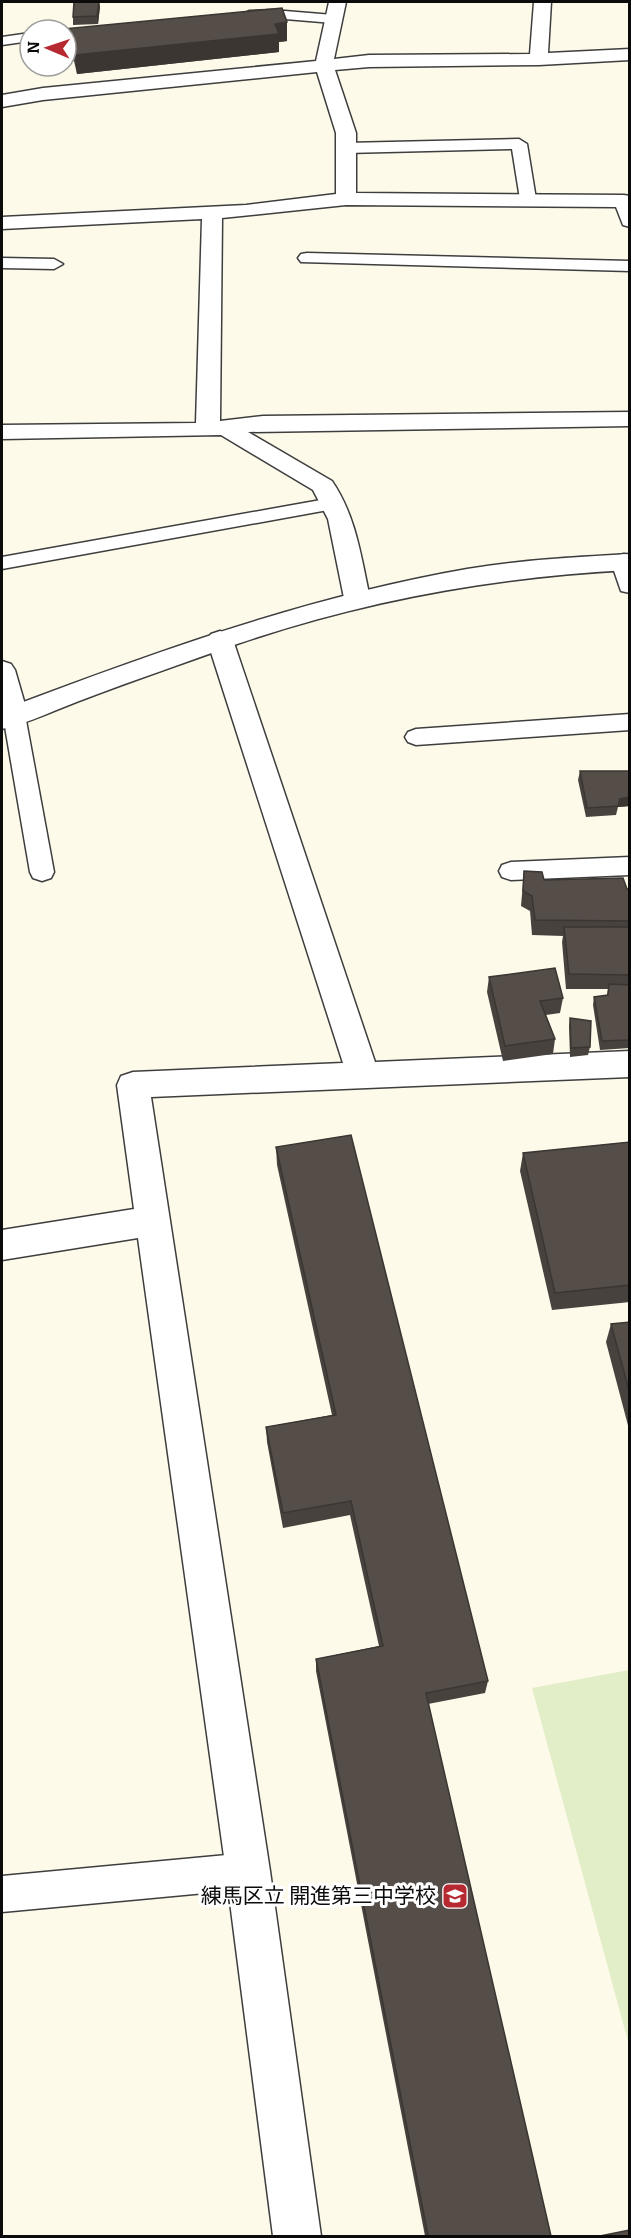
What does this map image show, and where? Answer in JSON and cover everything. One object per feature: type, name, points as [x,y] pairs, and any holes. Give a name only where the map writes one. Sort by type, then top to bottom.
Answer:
[{"type":"street","points":[[539,59],[542,2]]},
{"type":"street","points":[[335,10],[324,65],[346,133],[346,199]]},
{"type":"street","points":[[2,101],[43,94],[369,61],[539,59],[630,54]]},
{"type":"street","points":[[2,223],[212,213],[346,199],[627,201],[630,221]]},
{"type":"street","points":[[212,213],[216,429]]},
{"type":"street","points":[[2,432],[216,429],[263,423],[630,419]]},
{"type":"street","points":[[216,429],[323,486],[340,519],[357,598]]},
{"type":"street","points":[[2,670],[8,717],[220,640],[357,598],[501,572],[628,570]]},
{"type":"street","points":[[220,640],[363,1074]]},
{"type":"street","points":[[297,2236],[249,1871],[133,1084],[630,1064]]},
{"type":"street","points":[[2,1245],[152,1221]]},
{"type":"lane","points":[[239,16],[335,10]]},
{"type":"lane","points":[[2,41],[18,39]]},
{"type":"lane","points":[[346,148],[519,144],[528,199]]},
{"type":"lane","points":[[307,258],[630,266]]},
{"type":"lane","points":[[2,263],[54,264]]},
{"type":"lane","points":[[2,563],[332,504]]},
{"type":"lane","points":[[8,717],[42,872]]},
{"type":"lane","points":[[416,736],[630,722]]},
{"type":"lane","points":[[511,871],[630,866]]},
{"type":"lane","points":[[2,1894],[249,1871]]},
{"type":"green space","points":[[630,1670],[629,2045],[532,1688]]},
{"type":"building","points":[[74,2],[99,2],[97,16],[73,17]]},
{"type":"building","points":[[282,8],[287,22],[275,24],[279,34],[78,55],[78,28]]},
{"type":"building","points":[[580,771],[630,771],[630,797],[620,799],[618,806],[587,808]]},
{"type":"building","points":[[524,871],[542,872],[544,880],[623,878],[627,889],[630,889],[630,921],[535,920],[532,896],[523,891]]},
{"type":"building","points":[[564,927],[630,927],[630,975],[569,974]]},
{"type":"building","points":[[555,968],[563,998],[540,1001],[555,1039],[505,1046],[489,977]]},
{"type":"building","points":[[609,984],[630,985],[630,1040],[602,1041],[594,997],[608,995]]},
{"type":"building","points":[[570,1018],[591,1021],[590,1047],[571,1048]]},
{"type":"building","points":[[351,1135],[488,1681],[426,1693],[551,2236],[428,2236],[316,1659],[383,1646],[351,1501],[283,1513],[266,1427],[336,1415],[276,1147]]},
{"type":"building","points":[[630,1142],[630,1285],[555,1293],[523,1153]]},
{"type":"building","points":[[630,1322],[630,1394],[611,1324]]},
{"type":"building","points":[[630,2230],[630,2236],[600,2236]]},
{"type":"place","name":"練馬区立 開進第三中学校","points":[[455,1896]]}]
